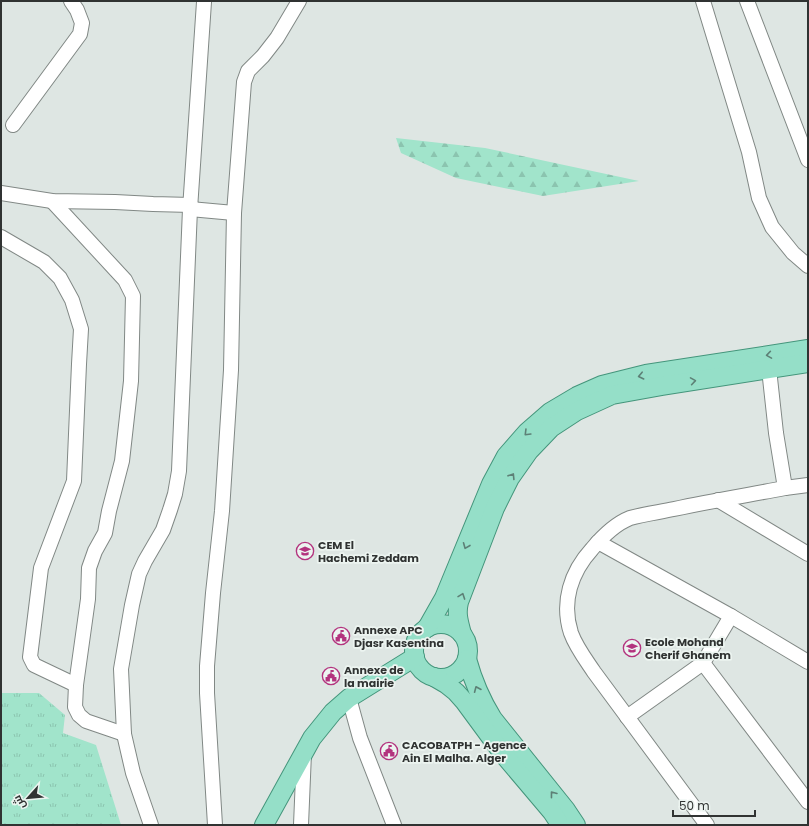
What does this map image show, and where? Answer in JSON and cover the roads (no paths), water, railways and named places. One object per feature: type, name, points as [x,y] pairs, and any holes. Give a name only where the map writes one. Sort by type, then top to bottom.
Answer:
[{"type":"main road","points":[[427,628],[444,598],[491,484],[506,456],[527,432],[550,412],[577,396],[602,385],[646,374],[808,349]]},
{"type":"main road","points":[[462,634],[458,617],[459,602],[495,508],[510,478],[529,451],[551,428],[578,411],[612,395],[808,363]]},
{"type":"main road","points":[[434,677],[442,678],[458,672],[467,659],[468,650],[466,641],[462,634],[455,627],[446,624],[436,624],[420,633],[416,640],[414,649],[418,664],[422,670],[427,674],[446,684],[464,701],[499,750],[552,812],[561,825]]},
{"type":"main road","points":[[264,825],[304,751],[312,738],[333,712],[349,698],[415,657]]},
{"type":"main road","points":[[467,659],[476,688],[493,719],[566,810],[576,825]]},
{"type":"street","points":[[12,124],[80,34],[82,23],[77,10],[71,1]]},
{"type":"street","points":[[215,825],[206,692],[207,666],[222,511],[231,370],[234,213],[244,82],[248,71],[263,56],[277,38],[298,1]]},
{"type":"street","points":[[703,1],[749,152],[759,198],[772,227],[793,253],[808,266]]},
{"type":"street","points":[[747,1],[808,160]]},
{"type":"street","points":[[151,825],[133,773],[124,734],[121,669],[139,574],[163,530],[175,494],[178,471],[190,207],[204,2]]},
{"type":"street","points":[[1,193],[52,201],[153,204],[234,213]]},
{"type":"street","points":[[52,201],[125,280],[133,296],[130,380],[122,461],[105,533],[95,551],[89,568],[88,599],[76,685],[75,707],[79,715],[86,720],[124,734]]},
{"type":"street","points":[[1,236],[44,262],[60,278],[72,300],[81,329],[78,364],[74,481],[42,568],[30,657],[34,665],[76,685]]},
{"type":"street","points":[[769,369],[776,433],[785,488]]},
{"type":"street","points":[[707,825],[594,672],[578,648],[571,632],[567,615],[567,597],[572,580],[583,559],[598,542],[613,528],[629,519],[718,500],[808,485]]},
{"type":"street","points":[[718,500],[808,554]]},
{"type":"street","points":[[598,542],[731,616],[808,662]]},
{"type":"street","points":[[627,717],[703,663],[731,616]]},
{"type":"street","points":[[703,663],[808,802]]},
{"type":"street","points":[[349,698],[360,738],[394,825]]},
{"type":"street","points":[[301,825],[304,751]]},
{"type":"place","name":"CEM El Hachemi Zeddam","points":[[305,551]]},
{"type":"place","name":"Annexe APC Djasr Kasentina","points":[[341,636]]},
{"type":"place","name":"Ecole Mohand Cherif Ghanem","points":[[632,648]]},
{"type":"place","name":"Annexe de la mairie","points":[[331,676]]},
{"type":"place","name":"CACOBATPH - Agence Ain El Malha. Alger","points":[[389,751]]}]
